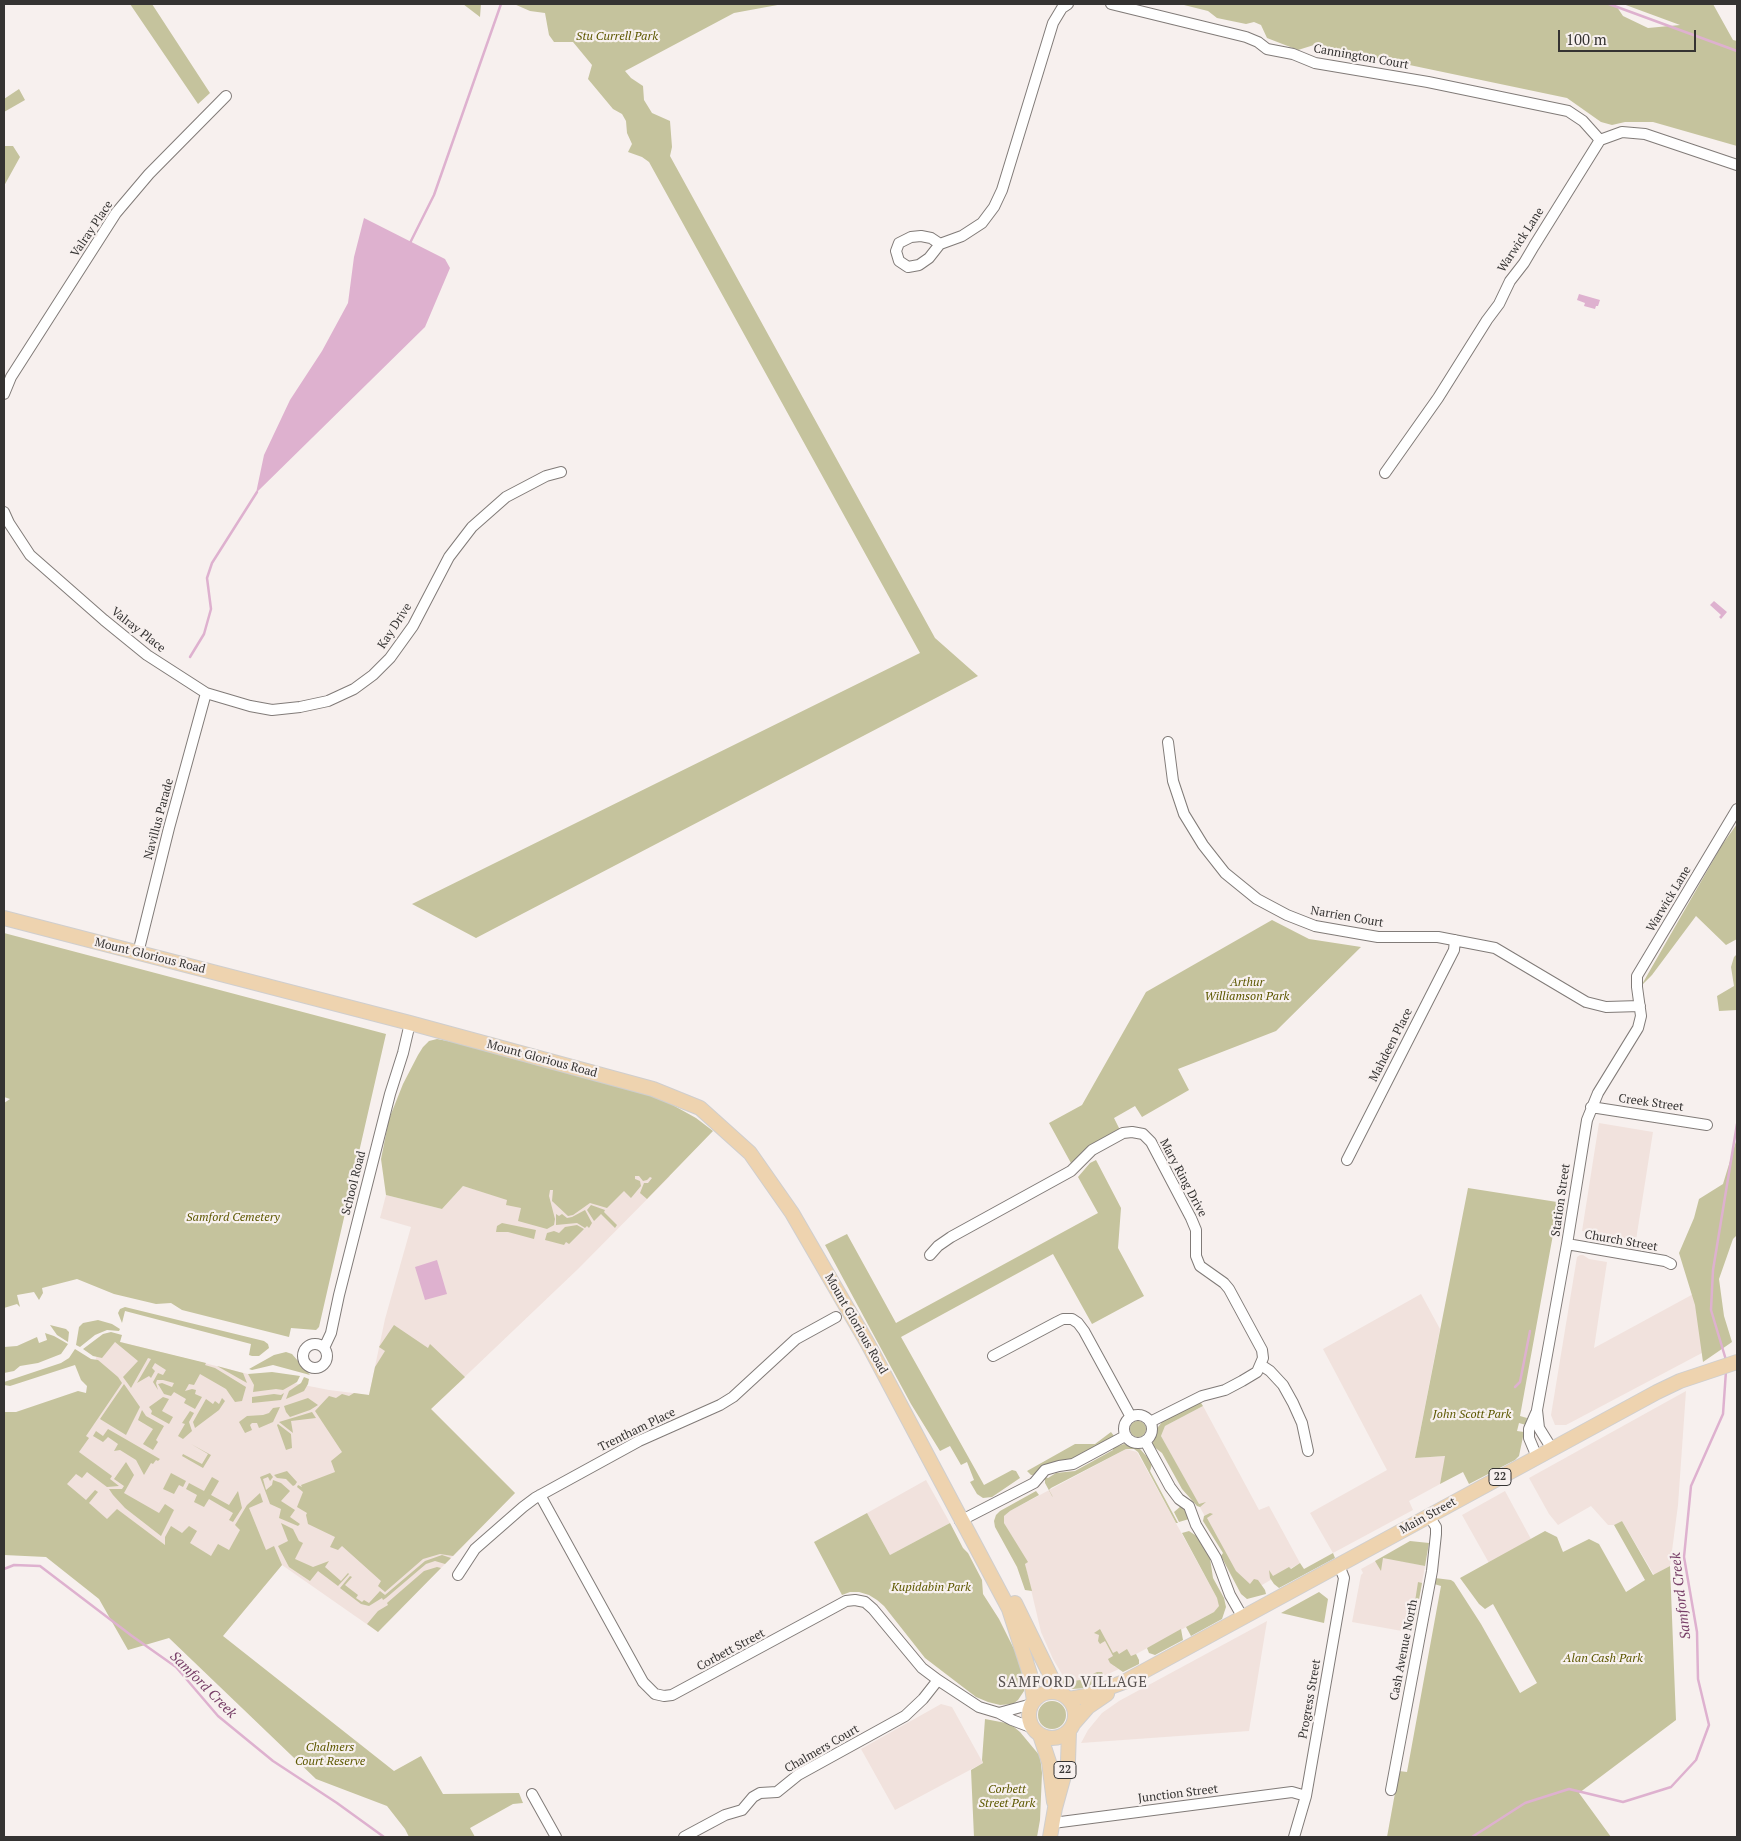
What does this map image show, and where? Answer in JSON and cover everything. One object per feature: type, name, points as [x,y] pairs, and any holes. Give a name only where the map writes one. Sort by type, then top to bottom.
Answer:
[{"type":"main road","name":"Mount Glorious Road","points":[[4,918],[410,1023],[653,1089],[700,1108],[750,1153],[792,1213],[868,1344],[914,1430],[939,1466],[1009,1609],[1029,1669],[1033,1702]]},
{"type":"main road","name":"Main Street","points":[[1071,1727],[1092,1704],[1124,1682],[1242,1616],[1657,1392],[1706,1372],[1737,1362]]},
{"type":"main road","name":"Mount Glorious Road","points":[[965,1519],[1064,1696]]},
{"type":"main road","points":[[1029,1669],[1040,1654]]},
{"type":"main road","name":"Main Street","points":[[1064,1696],[1086,1696],[1124,1682]]},
{"type":"main road","name":"22","points":[[1055,1808],[1049,1762],[1029,1716],[1033,1702],[1045,1693],[1064,1696]]},
{"type":"main road","points":[[1037,1732],[1055,1738],[1062,1736],[1071,1727],[1075,1710],[1064,1696]]},
{"type":"main road","name":"22","points":[[1050,1837],[1055,1808],[1068,1761],[1071,1727]]},
{"type":"street","points":[[940,244],[962,236],[982,223],[994,207],[1002,190],[1053,23],[1062,8],[1068,4]]},
{"type":"street","name":"Cannington Court","points":[[1111,4],[1246,37],[1258,42],[1267,49],[1293,54],[1315,63],[1428,82],[1568,111],[1583,121],[1600,140]]},
{"type":"street","name":"Valray Place","points":[[4,394],[11,377],[116,213],[149,174],[226,96]]},
{"type":"street","points":[[1600,140],[1622,132],[1645,134],[1737,165]]},
{"type":"street","name":"Warwick Lane","points":[[1384,474],[1438,398],[1499,304],[1510,281],[1524,264],[1600,140]]},
{"type":"street","name":"Kay Drive","points":[[206,692],[250,706],[272,710],[328,701],[354,689],[373,675],[390,658],[412,626],[449,557],[472,527],[506,497],[546,476],[560,472]]},
{"type":"street","name":"Valray Place","points":[[4,512],[30,555],[37,562],[147,655],[206,692]]},
{"type":"street","name":"Navillus Parade","points":[[138,953],[169,828],[206,692]]},
{"type":"street","name":"Narrien Court","points":[[1168,742],[1173,781],[1184,814],[1202,844],[1225,874],[1257,899],[1287,915],[1315,926],[1378,937],[1438,937],[1495,948],[1586,1002],[1606,1007],[1640,1006]]},
{"type":"street","name":"Warwick Lane","points":[[1640,1006],[1637,976],[1737,809]]},
{"type":"street","name":"Mahdeen Place","points":[[1347,1160],[1454,950],[1455,940]]},
{"type":"street","name":"Station Street","points":[[1537,1457],[1529,1438],[1528,1429],[1537,1410],[1567,1244],[1584,1130],[1591,1107],[1638,1028],[1640,1006]]},
{"type":"street","name":"School Road","points":[[324,1348],[331,1333],[390,1094],[410,1023]]},
{"type":"street","name":"Creek Street","points":[[1591,1107],[1706,1125]]},
{"type":"street","name":"Mary Ring Drive","points":[[930,1254],[951,1237],[1071,1171],[1092,1150],[1123,1133],[1143,1134],[1151,1142],[1191,1218],[1196,1230],[1196,1256],[1198,1261],[1203,1268],[1224,1283],[1229,1289],[1262,1350],[1263,1358],[1261,1365]]},
{"type":"street","name":"Church Street","points":[[1567,1244],[1665,1261],[1671,1264]]},
{"type":"street","name":"Trentham Place","points":[[458,1575],[475,1549],[523,1507],[540,1495],[639,1441],[720,1406],[796,1339],[836,1317]]},
{"type":"street","points":[[993,1356],[1063,1319],[1072,1319],[1084,1331],[1131,1417]]},
{"type":"street","points":[[1150,1422],[1202,1396],[1225,1390],[1257,1372],[1261,1365],[1283,1385],[1293,1403],[1302,1423],[1308,1451]]},
{"type":"street","name":"Station Street","points":[[1537,1410],[1539,1428],[1552,1449]]},
{"type":"street","points":[[1135,1415],[1143,1416],[1150,1422],[1151,1435],[1145,1442],[1136,1443],[1125,1436],[1125,1423],[1131,1417],[1135,1415]]},
{"type":"street","points":[[965,1519],[1034,1483],[1045,1470],[1073,1464],[1125,1436]]},
{"type":"street","points":[[1145,1442],[1174,1493],[1189,1506],[1196,1526],[1216,1558],[1230,1595],[1242,1616]]},
{"type":"street","name":"Corbett Street","points":[[540,1495],[643,1682],[655,1694],[672,1695],[846,1601],[855,1600],[865,1602],[873,1609],[922,1668],[938,1680],[979,1707],[999,1712],[1037,1732]]},
{"type":"street","name":"Cash Avenue North","points":[[1391,1790],[1432,1571],[1436,1527],[1429,1516]]},
{"type":"street","name":"Progress Street","points":[[1294,1837],[1306,1796],[1344,1578],[1339,1565]]},
{"type":"street","name":"Chalmers Court","points":[[684,1837],[716,1819],[742,1810],[753,1797],[760,1793],[777,1792],[798,1775],[905,1716],[924,1699],[938,1680]]},
{"type":"street","points":[[999,1712],[1033,1702]]},
{"type":"street","name":"Junction Street","points":[[1053,1823],[1292,1792],[1306,1796]]},
{"type":"street","points":[[532,1794],[556,1837]]},
{"type":"shaded area","points":[[364,218],[445,259],[450,268],[425,327],[256,493],[264,455],[290,400],[322,351],[348,303],[354,257]]},
{"type":"shaded area","points":[[1579,294],[1600,300],[1598,306],[1595,309],[1584,306],[1585,303],[1577,300]]},
{"type":"shaded area","points":[[1714,601],[1727,612],[1721,619],[1719,617],[1721,615],[1710,605]]},
{"type":"shaded area","points":[[1599,1123],[1653,1132],[1636,1240],[1582,1231]]},
{"type":"shaded area","points":[[654,1167],[670,1176],[578,1269],[431,1409],[515,1493],[378,1632],[282,1565],[205,1657],[54,1537],[101,1337],[248,1374],[329,1390],[369,1395],[385,1319],[411,1227],[380,1218],[386,1195],[442,1209],[463,1186],[520,1203],[527,1195]]},
{"type":"shaded area","points":[[1580,1255],[1589,1259],[1607,1262],[1594,1348],[1697,1292],[1717,1345],[1566,1425],[1555,1425],[1551,1415],[1577,1257]]},
{"type":"shaded area","points":[[437,1260],[447,1294],[425,1300],[415,1267]]},
{"type":"shaded area","points":[[1421,1294],[1440,1329],[1415,1458],[1446,1456],[1440,1484],[1409,1501],[1413,1510],[1333,1553],[1310,1513],[1387,1470],[1323,1349]]},
{"type":"shaded area","points":[[1686,1391],[1678,1505],[1670,1566],[1654,1575],[1622,1521],[1614,1525],[1608,1525],[1591,1506],[1558,1525],[1549,1514],[1529,1478]]},
{"type":"shaded area","points":[[1203,1406],[1259,1510],[1269,1506],[1300,1563],[1255,1589],[1243,1586],[1161,1436],[1165,1426]]},
{"type":"shaded area","points":[[1126,1449],[1137,1452],[1220,1606],[1214,1612],[1114,1666],[1119,1669],[1104,1676],[1103,1673],[1084,1682],[1066,1681],[1053,1659],[1041,1632],[1025,1564],[1027,1562],[1004,1523],[1004,1516]]},
{"type":"shaded area","points":[[926,1480],[950,1523],[890,1555],[867,1513]]},
{"type":"shaded area","points":[[1505,1491],[1531,1539],[1489,1563],[1462,1515]]},
{"type":"shaded area","points":[[1383,1557],[1425,1566],[1413,1633],[1352,1622],[1361,1575],[1363,1573],[1361,1569]]},
{"type":"shaded area","points":[[1267,1621],[1249,1731],[1081,1743],[1088,1730],[1102,1713],[1119,1701]]},
{"type":"shaded area","points":[[941,1704],[952,1707],[983,1763],[895,1810],[861,1749]]},
{"type":"green space","points":[[130,4],[152,4],[210,93],[198,104]]},
{"type":"green space","points":[[463,4],[481,4],[480,17]]},
{"type":"green space","name":"Stu Currell Park","points":[[514,4],[783,4],[734,13],[625,71],[631,78],[643,86],[644,100],[652,113],[670,121],[672,147],[670,156],[935,638],[978,676],[476,938],[412,904],[920,653],[649,162],[642,157],[628,152],[632,144],[627,133],[626,121],[622,114],[613,109],[588,79],[592,65],[573,42],[554,42],[549,35],[545,13],[530,11]]},
{"type":"green space","points":[[1180,4],[1615,4],[1623,16],[1648,28],[1680,25],[1623,4],[1713,4],[1733,40],[1737,41],[1737,146],[1653,122],[1625,122],[1612,125],[1601,122],[1567,98],[1314,45],[1298,50],[1267,38],[1261,25],[1254,22],[1246,24],[1217,18],[1208,11]]},
{"type":"green space","points":[[19,89],[25,100],[4,112],[4,99]]},
{"type":"green space","points":[[4,146],[13,146],[20,157],[4,186]]},
{"type":"green space","points":[[1737,824],[1737,939],[1726,945],[1696,916],[1652,975],[1641,986],[1722,845]]},
{"type":"green space","name":"Arthur Williamson Park","points":[[1272,920],[1309,939],[1361,947],[1276,1031],[1178,1069],[1189,1090],[1142,1117],[1135,1106],[1114,1118],[1120,1130],[1082,1152],[1072,1165],[1049,1123],[1082,1105],[1146,992]]},
{"type":"green space","name":"Samford Cemetery","points":[[4,933],[386,1034],[319,1327],[316,1330],[291,1328],[289,1337],[182,1310],[171,1303],[156,1304],[114,1294],[77,1279],[42,1288],[43,1293],[39,1300],[34,1292],[17,1295],[20,1307],[17,1304],[4,1308],[4,1103],[10,1099],[4,1097]]},
{"type":"green space","points":[[1737,954],[1737,1010],[1719,1011],[1717,996],[1734,986],[1731,967]]},
{"type":"green space","points":[[437,1039],[501,1051],[660,1098],[696,1118],[713,1131],[647,1199],[640,1193],[644,1183],[648,1183],[652,1178],[650,1177],[643,1181],[639,1176],[635,1176],[635,1179],[640,1181],[641,1186],[631,1198],[624,1191],[607,1208],[590,1203],[573,1215],[568,1216],[552,1201],[553,1190],[550,1190],[549,1196],[555,1219],[554,1225],[547,1229],[518,1221],[521,1208],[506,1205],[507,1200],[463,1186],[442,1209],[386,1195],[381,1159],[389,1119],[403,1084],[418,1055],[429,1041]]},
{"type":"green space","points":[[1737,1138],[1737,1235],[1733,1239],[1719,1279],[1724,1316],[1732,1342],[1703,1362],[1695,1305],[1679,1253],[1694,1218],[1699,1199],[1723,1184]]},
{"type":"green space","points":[[1096,1160],[1121,1208],[1118,1248],[1144,1296],[1092,1324],[1053,1254],[901,1337],[984,1485],[1012,1470],[1016,1471],[1020,1478],[992,1497],[983,1498],[977,1494],[970,1482],[974,1480],[967,1462],[961,1465],[950,1446],[940,1451],[911,1404],[825,1245],[847,1234],[896,1323],[1098,1213],[1078,1177],[1090,1163]]},
{"type":"green space","name":"John Scott Park","points":[[1468,1188],[1557,1202],[1556,1218],[1520,1416],[1527,1418],[1526,1425],[1519,1423],[1517,1431],[1524,1432],[1519,1456],[1515,1460],[1469,1484],[1463,1472],[1440,1484],[1445,1456],[1415,1458]]},
{"type":"green space","points":[[591,1205],[605,1210],[604,1212],[617,1225],[615,1228],[601,1214],[594,1221],[587,1210]]},
{"type":"green space","points":[[585,1210],[592,1223],[589,1228],[587,1226],[585,1228],[577,1223],[556,1225],[556,1214],[559,1216],[562,1214],[567,1218]]},
{"type":"green space","points":[[502,1223],[536,1230],[534,1239],[508,1232],[496,1232],[497,1226]]},
{"type":"green space","points":[[577,1225],[584,1229],[569,1244],[566,1242],[564,1245],[545,1240],[547,1233],[554,1231],[559,1233],[565,1227]]},
{"type":"green space","points":[[125,1307],[264,1341],[268,1344],[269,1348],[259,1356],[252,1356],[249,1355],[251,1344],[125,1311],[122,1323],[118,1313],[120,1309]]},
{"type":"green space","points":[[98,1320],[112,1324],[120,1329],[119,1331],[107,1330],[95,1335],[80,1347],[76,1345],[79,1327],[83,1323]]},
{"type":"green space","points":[[50,1325],[66,1329],[69,1332],[68,1342],[57,1335]]},
{"type":"green space","points":[[394,1325],[428,1348],[430,1344],[465,1377],[431,1409],[515,1493],[453,1556],[440,1554],[423,1559],[385,1592],[378,1586],[381,1581],[342,1546],[338,1550],[330,1547],[335,1537],[308,1524],[307,1513],[297,1507],[303,1492],[297,1487],[298,1485],[302,1487],[301,1485],[335,1472],[331,1461],[342,1452],[315,1411],[329,1396],[336,1398],[342,1394],[349,1396],[354,1393],[369,1395],[375,1367],[385,1351],[379,1347]]},
{"type":"green space","points":[[111,1332],[122,1335],[120,1342],[206,1363],[205,1365],[215,1368],[246,1387],[242,1401],[235,1402],[226,1389],[200,1374],[194,1385],[189,1384],[185,1391],[196,1390],[195,1394],[202,1397],[195,1409],[184,1403],[186,1399],[174,1392],[171,1396],[164,1394],[158,1384],[162,1383],[172,1387],[174,1383],[157,1380],[158,1390],[153,1382],[158,1373],[163,1375],[166,1370],[155,1363],[152,1368],[155,1371],[151,1378],[149,1376],[137,1383],[151,1359],[148,1358],[131,1388],[123,1377],[138,1361],[115,1342],[102,1358],[93,1356],[83,1349],[103,1334]]},
{"type":"green space","points":[[45,1333],[68,1344],[61,1354],[38,1363],[20,1366],[14,1371],[4,1373],[4,1347],[17,1346],[37,1337],[39,1343],[47,1340]]},
{"type":"green space","name":"Chalmers Court Reserve","points":[[75,1349],[91,1359],[98,1360],[118,1377],[122,1383],[86,1436],[89,1438],[79,1452],[112,1476],[110,1479],[119,1486],[107,1487],[87,1472],[82,1478],[76,1474],[67,1484],[86,1500],[95,1490],[98,1492],[89,1503],[107,1519],[117,1509],[165,1545],[165,1537],[171,1526],[182,1533],[189,1526],[197,1531],[190,1543],[211,1556],[218,1544],[229,1550],[240,1530],[235,1525],[247,1505],[260,1493],[263,1502],[249,1508],[266,1550],[274,1546],[282,1565],[223,1636],[394,1771],[421,1756],[443,1794],[519,1793],[523,1803],[513,1804],[470,1828],[475,1837],[409,1837],[387,1806],[316,1779],[169,1638],[128,1650],[99,1599],[46,1557],[4,1555],[4,1412],[16,1412],[78,1391],[86,1393],[87,1386],[81,1380],[75,1365],[10,1386],[4,1385],[4,1382],[61,1363],[69,1358]]},
{"type":"green space","points":[[286,1352],[292,1354],[310,1375],[273,1365],[249,1369],[274,1355]]},
{"type":"green space","points":[[217,1366],[243,1373],[247,1383]]},
{"type":"green space","points":[[272,1372],[300,1376],[297,1382],[283,1390],[253,1392],[254,1385],[248,1374]]},
{"type":"green space","points":[[304,1377],[309,1379],[304,1391],[286,1399],[289,1391],[301,1383]]},
{"type":"green space","points":[[124,1384],[140,1407],[126,1435],[100,1419]]},
{"type":"green space","points":[[284,1393],[281,1400],[252,1403],[252,1397],[281,1395]]},
{"type":"green space","points":[[163,1397],[169,1399],[162,1411],[173,1417],[169,1424],[151,1414],[152,1411],[149,1407]]},
{"type":"green space","points":[[222,1398],[225,1401],[219,1410],[195,1428],[193,1422],[206,1399],[213,1404],[215,1401],[219,1404]]},
{"type":"green space","points":[[308,1398],[318,1405],[290,1417],[284,1406]]},
{"type":"green space","points":[[1199,1400],[1203,1406],[1165,1426],[1161,1436],[1199,1504],[1206,1502],[1200,1507],[1182,1489],[1162,1453],[1153,1446],[1155,1431],[1162,1422]]},
{"type":"green space","points":[[280,1407],[273,1422],[259,1428],[257,1423],[252,1423],[250,1425],[252,1430],[245,1433],[239,1422],[247,1416],[263,1415],[269,1413],[273,1408]]},
{"type":"green space","points":[[142,1410],[146,1416],[164,1426],[153,1450],[143,1444],[153,1429],[138,1420]]},
{"type":"green space","points":[[190,1411],[194,1413],[189,1422],[192,1431],[183,1439],[178,1436],[185,1424],[182,1423]]},
{"type":"green space","points":[[312,1412],[316,1418],[291,1421],[293,1433],[279,1422]]},
{"type":"green space","points":[[1138,1421],[1146,1429],[1138,1437],[1130,1429]]},
{"type":"green space","points":[[278,1424],[291,1434],[292,1448],[286,1450]]},
{"type":"green space","points":[[108,1429],[160,1459],[156,1460],[153,1464],[151,1463],[144,1475],[136,1460],[120,1450],[114,1451],[118,1444],[108,1437],[103,1442],[93,1436],[96,1431],[103,1436]]},
{"type":"green space","points":[[1111,1432],[1114,1436],[1112,1438],[1075,1458],[1047,1464],[1033,1475],[1027,1471],[1075,1444],[1095,1444]]},
{"type":"green space","points":[[191,1444],[211,1455],[203,1468],[182,1456],[183,1454],[202,1464],[208,1454]]},
{"type":"green space","points":[[1124,1444],[1140,1449],[1149,1459],[1152,1464],[1150,1471],[1178,1523],[1176,1523],[1138,1452],[1134,1449],[1126,1449],[1051,1488],[1049,1490],[1052,1496],[1045,1483],[1045,1477],[1048,1478],[1056,1473],[1075,1471],[1113,1450],[1113,1448]]},
{"type":"green space","points":[[126,1462],[134,1475],[124,1493],[159,1513],[165,1504],[174,1510],[161,1536],[125,1508],[109,1489],[122,1489],[124,1486],[114,1479]]},
{"type":"green space","points":[[287,1471],[297,1482],[293,1486],[286,1479],[277,1478],[274,1475]]},
{"type":"green space","points":[[171,1473],[186,1481],[183,1487],[179,1485],[174,1494],[163,1489]]},
{"type":"green space","points":[[270,1473],[273,1477],[270,1481],[268,1477],[263,1479],[266,1490],[272,1485],[273,1480],[281,1483],[290,1491],[281,1501],[295,1510],[290,1517],[300,1524],[298,1526],[279,1518],[281,1509],[270,1504],[260,1477]]},
{"type":"green space","points":[[212,1477],[219,1481],[211,1495],[229,1505],[238,1491],[242,1508],[233,1522],[229,1520],[233,1513],[209,1499],[204,1507],[194,1502],[197,1495],[186,1489],[189,1483],[204,1491]]},
{"type":"green space","points":[[1036,1491],[1039,1495],[1004,1516],[1004,1523],[1028,1562],[1025,1564],[1032,1591],[1025,1590],[1017,1567],[995,1527],[994,1521],[1000,1511]]},
{"type":"green space","points":[[1181,1506],[1189,1515],[1189,1519],[1179,1522],[1174,1512]]},
{"type":"green space","name":"Kupidabin Park","points":[[867,1513],[890,1555],[950,1523],[982,1580],[983,1594],[999,1619],[1021,1663],[1024,1691],[1013,1704],[1000,1705],[976,1697],[925,1658],[884,1606],[877,1600],[859,1592],[850,1592],[842,1595],[814,1542]]},
{"type":"green space","points":[[1210,1513],[1213,1514],[1207,1518],[1236,1571],[1250,1584],[1254,1579],[1258,1580],[1266,1594],[1247,1599],[1241,1594],[1221,1556],[1223,1553],[1203,1521],[1204,1516]]},
{"type":"green space","name":"Alan Cash Park","points":[[1622,1521],[1653,1575],[1670,1566],[1676,1720],[1579,1793],[1611,1837],[1387,1837],[1399,1771],[1407,1772],[1441,1586],[1434,1584],[1435,1578],[1454,1582],[1481,1624],[1520,1693],[1537,1683],[1493,1604],[1485,1609],[1479,1604],[1460,1578],[1545,1531],[1557,1537],[1563,1552],[1589,1539],[1599,1544],[1626,1592],[1645,1580],[1614,1525]]},
{"type":"green space","points":[[281,1523],[293,1529],[299,1541],[303,1543],[295,1559],[313,1567],[329,1561],[325,1567],[341,1581],[349,1574],[338,1586],[318,1571],[310,1581],[289,1567],[278,1546],[288,1541]]},
{"type":"green space","points":[[1189,1531],[1198,1537],[1210,1558],[1213,1578],[1224,1598],[1226,1607],[1222,1619],[1191,1636],[1186,1627],[1214,1612],[1219,1606],[1217,1598],[1182,1533]]},
{"type":"green space","points":[[1410,1541],[1429,1543],[1425,1566],[1383,1558],[1381,1571],[1375,1561]]},
{"type":"green space","points":[[1333,1553],[1335,1558],[1279,1588],[1270,1578],[1269,1570],[1273,1576],[1289,1567],[1291,1569],[1300,1563],[1304,1569]]},
{"type":"green space","points":[[442,1555],[451,1558],[445,1564],[435,1561],[426,1564],[386,1598],[383,1600],[382,1598],[369,1606],[361,1604],[340,1588],[350,1576],[352,1577],[345,1585],[358,1595],[356,1598],[362,1602],[364,1600],[369,1603],[380,1591],[385,1595],[425,1561]]},
{"type":"green space","points":[[437,1567],[441,1568],[378,1632],[367,1624],[378,1611],[388,1605],[387,1603],[424,1571]]},
{"type":"green space","points":[[1418,1582],[1422,1583],[1416,1616],[1409,1615],[1410,1608],[1414,1608]]},
{"type":"green space","points":[[1319,1592],[1328,1599],[1324,1623],[1281,1613]]},
{"type":"green space","points":[[1100,1629],[1113,1653],[1117,1651],[1119,1654],[1127,1649],[1131,1656],[1136,1654],[1139,1664],[1123,1672],[1110,1663],[1108,1659],[1113,1656],[1105,1641],[1100,1644],[1098,1641],[1099,1635],[1094,1633]]},
{"type":"green space","points":[[1181,1629],[1183,1640],[1155,1655],[1149,1653],[1147,1648]]},
{"type":"green space","points":[[1097,1672],[1102,1672],[1104,1676],[1086,1688],[1072,1689],[1064,1686],[1062,1682],[1064,1675],[1074,1681]]},
{"type":"green space","points":[[1052,1701],[1062,1705],[1066,1715],[1062,1725],[1052,1729],[1042,1725],[1038,1715],[1042,1705]]},
{"type":"green space","name":"Corbett Street Park","points":[[985,1719],[1006,1723],[1014,1727],[1040,1756],[1042,1773],[1040,1820],[1037,1837],[974,1837],[971,1770],[983,1763]]},
{"type":"waterway","points":[[410,243],[434,195],[501,4]]},
{"type":"waterway","points":[[1609,4],[1737,51]]},
{"type":"waterway","points":[[190,657],[204,634],[211,609],[207,578],[212,563],[257,492]]},
{"type":"waterway","name":"Samford Creek","points":[[1726,1360],[1711,1310],[1713,1270],[1737,1124]]},
{"type":"waterway","points":[[1515,1387],[1520,1382],[1530,1331]]},
{"type":"waterway","name":"Samford Creek","points":[[1472,1837],[1525,1803],[1569,1789],[1623,1802],[1671,1787],[1696,1760],[1709,1725],[1698,1679],[1697,1632],[1684,1557],[1691,1486],[1723,1414],[1726,1371]]},
{"type":"waterway","name":"Samford Creek","points":[[4,1569],[14,1565],[40,1566],[176,1667],[218,1716],[273,1761],[337,1803],[384,1837]]},
{"type":"district","name":"SAMFORD VILLAGE","points":[[1073,1683]]}]
